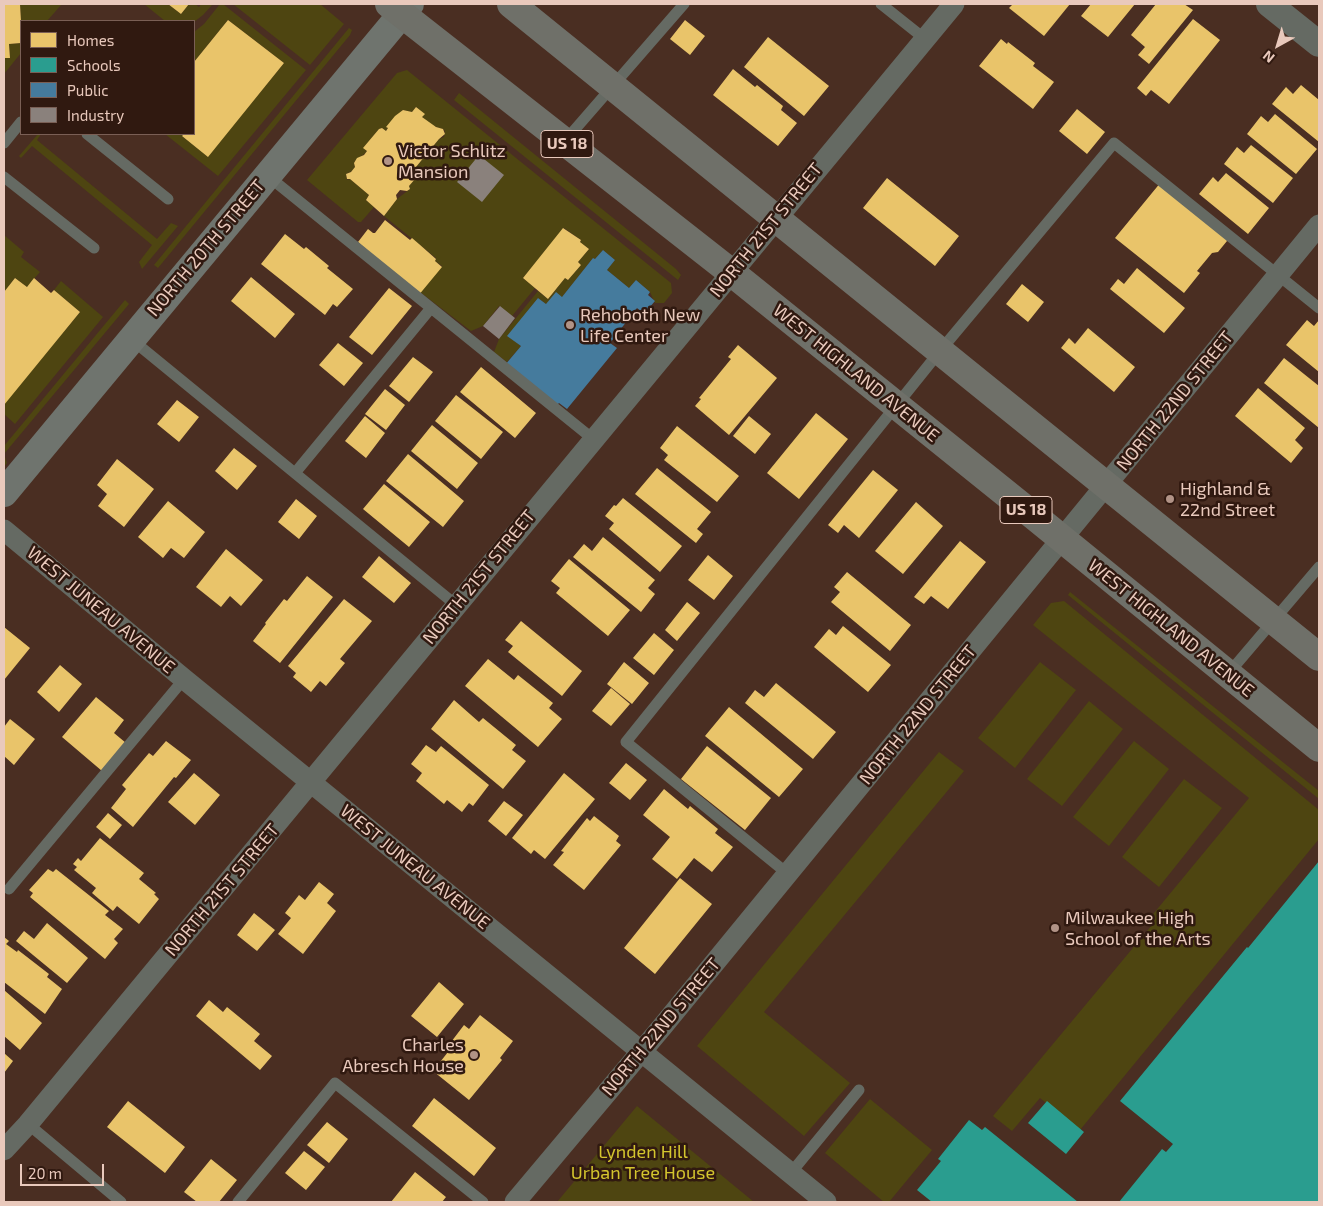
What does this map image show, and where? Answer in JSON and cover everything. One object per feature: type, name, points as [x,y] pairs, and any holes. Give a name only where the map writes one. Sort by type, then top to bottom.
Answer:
[{"type":"main road","points":[[511,4],[775,220],[1319,657]]},
{"type":"main road","name":"WEST HIGHLAND AVENUE","points":[[400,7],[564,142],[732,273],[1319,748]]},
{"type":"main road","name":"NORTH 20TH STREET","points":[[4,493],[266,175],[400,7]]},
{"type":"street","name":"NORTH 21ST STREET","points":[[4,1150],[28,1124],[954,4]]},
{"type":"street","points":[[1269,4],[1319,44]]},
{"type":"street","name":"NORTH 22ND STREET","points":[[515,1202],[788,874],[1319,225]]},
{"type":"street","name":"WEST JUNEAU AVENUE","points":[[4,530],[826,1202]]},
{"type":"lane","points":[[564,142],[613,88],[684,4]]},
{"type":"lane","points":[[881,4],[925,39]]},
{"type":"lane","points":[[4,143],[20,123]]},
{"type":"lane","points":[[88,135],[168,199]]},
{"type":"lane","points":[[788,874],[626,742],[940,351],[1114,143],[1319,308]]},
{"type":"lane","points":[[266,175],[593,439]]},
{"type":"lane","points":[[4,177],[94,248]]},
{"type":"lane","points":[[294,473],[431,308]]},
{"type":"lane","points":[[131,339],[456,605]]},
{"type":"lane","points":[[1228,674],[1319,567]]},
{"type":"lane","points":[[9,889],[184,679]]},
{"type":"lane","points":[[238,1202],[335,1083],[483,1202]]},
{"type":"lane","points":[[790,1174],[859,1090]]},
{"type":"lane","points":[[28,1124],[121,1202]]},
{"type":"green space","points":[[20,4],[62,4],[48,20],[21,20]]},
{"type":"green space","points":[[144,4],[168,4],[181,14],[189,4],[195,4],[199,7],[201,4],[213,4],[195,21],[164,20]]},
{"type":"green space","points":[[220,4],[223,4],[306,70],[218,176],[166,135],[183,135],[208,156],[284,63],[228,20],[195,61],[195,31],[204,24]]},
{"type":"green space","points":[[233,4],[320,4],[344,24],[310,65]]},
{"type":"green space","points":[[349,28],[352,30],[350,35],[158,268],[154,265]]},
{"type":"green space","points":[[20,43],[20,54],[4,74],[4,58],[10,57],[9,44]]},
{"type":"green space","points":[[407,70],[671,283],[672,293],[664,303],[655,303],[650,292],[636,280],[629,288],[607,270],[615,260],[603,250],[595,259],[593,258],[562,297],[546,304],[538,298],[508,336],[521,346],[507,362],[494,352],[499,339],[538,291],[548,299],[565,278],[568,280],[581,265],[578,262],[589,249],[580,242],[581,240],[564,228],[523,278],[535,288],[512,316],[499,306],[483,326],[471,331],[420,292],[442,266],[435,261],[436,258],[384,216],[397,199],[410,189],[409,186],[421,172],[416,167],[439,139],[444,137],[445,131],[443,129],[434,126],[422,117],[424,114],[416,107],[412,112],[403,110],[387,127],[386,131],[382,128],[379,129],[364,147],[367,151],[354,163],[355,167],[352,171],[346,174],[347,180],[350,179],[369,195],[366,200],[374,207],[361,222],[358,222],[307,180],[397,73]]},
{"type":"green space","points":[[459,93],[676,269],[681,275],[678,280],[454,100]]},
{"type":"green space","points":[[37,135],[40,135],[37,140],[157,239],[171,223],[178,226],[142,269],[139,262],[152,245],[32,146],[21,158],[19,156]]},
{"type":"green space","points":[[4,235],[24,252],[21,257],[40,272],[27,287],[15,278],[4,292]]},
{"type":"green space","points":[[61,281],[103,317],[15,424],[4,414],[4,404],[80,312],[54,290]]},
{"type":"green space","points":[[125,300],[129,304],[4,454],[4,446]]},
{"type":"green space","points":[[4,454],[7,463],[4,467]]},
{"type":"green space","points":[[1070,592],[1319,791],[1319,799],[1068,595]]},
{"type":"green space","points":[[1064,601],[1319,810],[1319,839],[1080,1130],[1040,1098],[1012,1131],[993,1116],[1152,925],[1149,919],[1249,798],[1033,625],[1051,603]]},
{"type":"green space","points":[[1040,662],[1076,690],[1015,768],[978,738]]},
{"type":"green space","points":[[1089,701],[1123,729],[1062,806],[1027,779]]},
{"type":"green space","points":[[1134,741],[1169,769],[1109,846],[1073,817]]},
{"type":"green space","points":[[939,752],[964,771],[764,1012],[850,1083],[804,1136],[697,1046]]},
{"type":"green space","points":[[1184,779],[1222,808],[1159,887],[1122,857]]},
{"type":"green space","points":[[870,1099],[932,1150],[889,1202],[884,1202],[825,1153]]},
{"type":"green space","name":"Lynden Hill Urban Tree House","points":[[637,1106],[754,1202],[557,1202]]},
{"type":"building: Homes","points":[[4,4],[20,4],[20,43],[9,44],[10,58],[4,58]]},
{"type":"building: Homes","points":[[168,4],[189,4],[181,14]]},
{"type":"building: Homes","points":[[1013,4],[1070,4],[1044,36],[1009,8]]},
{"type":"building: Homes","points":[[1091,4],[1135,4],[1108,37],[1081,16]]},
{"type":"building: Homes","points":[[1156,4],[1184,4],[1193,10],[1149,64],[1138,55],[1145,47],[1131,35]]},
{"type":"building: Homes","points":[[1193,19],[1220,40],[1169,104],[1151,90],[1146,96],[1137,88]]},
{"type":"building: Homes","points":[[228,20],[284,63],[208,157],[182,136],[195,135],[195,61]]},
{"type":"building: Homes","points":[[685,20],[705,36],[690,55],[670,39]]},
{"type":"building: Homes","points":[[768,37],[829,86],[804,116],[744,67]]},
{"type":"building: Homes","points":[[1001,39],[1007,44],[1008,42],[1035,63],[1033,66],[1054,82],[1033,109],[979,66]]},
{"type":"building: Homes","points":[[733,69],[783,106],[781,110],[797,123],[778,146],[713,95]]},
{"type":"building: Homes","points":[[1301,85],[1319,100],[1319,142],[1272,104],[1286,87],[1293,94]]},
{"type":"building: Homes","name":"Victor Schlitz Mansion","points":[[416,107],[425,114],[422,117],[436,127],[443,129],[445,134],[416,167],[422,171],[409,186],[410,189],[407,191],[400,190],[396,195],[397,199],[384,216],[366,200],[369,195],[350,179],[347,179],[346,174],[355,167],[354,163],[357,158],[364,155],[367,151],[363,148],[379,129],[382,128],[386,131],[388,128],[386,127],[395,116],[403,110],[412,112]]},
{"type":"building: Homes","points":[[1077,109],[1105,132],[1087,154],[1059,131]]},
{"type":"building: Homes","points":[[1275,114],[1317,149],[1296,174],[1247,134],[1261,116],[1268,122]]},
{"type":"building: Homes","points":[[1251,145],[1293,178],[1273,203],[1224,164],[1237,147],[1244,153]]},
{"type":"building: Homes","points":[[1226,173],[1269,208],[1248,234],[1199,194],[1213,177],[1218,182]]},
{"type":"building: Homes","points":[[887,178],[959,236],[935,266],[863,208]]},
{"type":"building: Homes","points":[[1161,182],[1225,236],[1227,241],[1218,252],[1212,253],[1197,271],[1200,273],[1184,293],[1115,238]]},
{"type":"building: Homes","points":[[385,220],[410,240],[412,238],[436,259],[435,261],[442,267],[418,296],[358,242],[368,229],[375,233]]},
{"type":"building: Homes","points":[[563,228],[581,240],[580,242],[589,249],[578,262],[581,265],[568,280],[565,278],[548,299],[523,278]]},
{"type":"building: Homes","points":[[285,234],[304,249],[306,247],[329,266],[327,268],[353,289],[337,307],[333,304],[325,315],[261,264]]},
{"type":"building: Homes","points":[[1137,268],[1185,308],[1164,333],[1110,289],[1118,279],[1124,284]]},
{"type":"building: Homes","points":[[251,277],[295,314],[275,338],[231,301]]},
{"type":"building: Homes","points":[[15,278],[27,287],[34,278],[51,293],[54,290],[80,312],[4,405],[4,292]]},
{"type":"building: Homes","points":[[1022,284],[1044,302],[1028,322],[1006,304]]},
{"type":"building: Homes","points":[[389,288],[412,306],[372,355],[349,337]]},
{"type":"building: Homes","points":[[1307,320],[1314,326],[1319,320],[1319,372],[1286,345]]},
{"type":"building: Homes","points":[[1088,328],[1135,367],[1114,392],[1061,348],[1069,338],[1075,344]]},
{"type":"building: Homes","points":[[338,343],[363,363],[344,386],[319,365]]},
{"type":"building: Homes","points":[[738,345],[777,378],[729,435],[695,406],[701,399],[699,398],[731,359],[728,357]]},
{"type":"building: Homes","points":[[413,357],[433,372],[409,402],[389,386]]},
{"type":"building: Homes","points":[[1284,358],[1319,386],[1319,428],[1264,383]]},
{"type":"building: Homes","points":[[481,367],[536,413],[515,438],[460,392]]},
{"type":"building: Homes","points":[[1258,388],[1305,428],[1295,440],[1303,448],[1291,463],[1235,416]]},
{"type":"building: Homes","points":[[385,389],[405,405],[386,430],[365,414]]},
{"type":"building: Homes","points":[[456,395],[503,432],[481,459],[435,421]]},
{"type":"building: Homes","points":[[177,400],[199,417],[179,442],[157,424]]},
{"type":"building: Homes","points":[[816,413],[848,439],[799,499],[767,473]]},
{"type":"building: Homes","points":[[365,416],[385,433],[366,458],[345,441]]},
{"type":"building: Homes","points":[[749,416],[771,434],[755,454],[733,436]]},
{"type":"building: Homes","points":[[432,425],[478,463],[457,489],[411,451]]},
{"type":"building: Homes","points":[[677,426],[739,476],[717,502],[664,460],[668,455],[660,448]]},
{"type":"building: Homes","points":[[234,448],[257,466],[237,490],[215,471]]},
{"type":"building: Homes","points":[[408,454],[464,501],[443,527],[386,481]]},
{"type":"building: Homes","points":[[117,459],[154,489],[124,527],[98,506],[107,494],[97,485]]},
{"type":"building: Homes","points":[[657,468],[711,512],[697,529],[703,534],[696,543],[635,494]]},
{"type":"building: Homes","points":[[873,470],[898,490],[859,538],[844,525],[838,533],[828,525]]},
{"type":"building: Homes","points":[[384,484],[430,522],[409,547],[363,509]]},
{"type":"building: Homes","points":[[623,498],[682,546],[660,572],[609,529],[614,523],[605,516]]},
{"type":"building: Homes","points":[[296,499],[317,516],[299,539],[278,522]]},
{"type":"building: Homes","points":[[168,501],[205,532],[184,558],[171,548],[163,558],[138,537]]},
{"type":"building: Homes","points":[[916,502],[943,526],[903,574],[875,551]]},
{"type":"building: Homes","points":[[603,537],[655,580],[648,588],[655,594],[641,612],[573,557],[584,544],[592,551]]},
{"type":"building: Homes","points":[[960,541],[986,562],[948,609],[931,596],[924,604],[914,597]]},
{"type":"building: Homes","points":[[226,549],[263,580],[241,606],[230,596],[221,607],[196,587]]},
{"type":"building: Homes","points":[[708,555],[733,576],[714,600],[688,580]]},
{"type":"building: Homes","points":[[379,556],[411,583],[394,603],[362,577]]},
{"type":"building: Homes","points":[[569,559],[630,610],[608,636],[556,593],[560,588],[551,581]]},
{"type":"building: Homes","points":[[847,572],[911,625],[890,651],[831,602],[840,592],[834,587]]},
{"type":"building: Homes","points":[[307,576],[333,597],[280,663],[253,641],[284,599],[287,601]]},
{"type":"building: Homes","points":[[344,599],[372,621],[340,659],[345,663],[326,686],[320,681],[311,692],[293,677],[296,673],[288,666]]},
{"type":"building: Homes","points":[[687,602],[700,613],[677,641],[665,630]]},
{"type":"building: Homes","points":[[521,621],[582,671],[562,696],[508,652],[513,646],[505,640]]},
{"type":"building: Homes","points":[[843,626],[891,665],[868,692],[814,647],[829,629],[836,635]]},
{"type":"building: Homes","points":[[4,627],[30,648],[4,680]]},
{"type":"building: Homes","points":[[654,633],[674,650],[654,675],[633,658]]},
{"type":"building: Homes","points":[[488,659],[514,680],[518,675],[553,703],[549,708],[562,719],[538,747],[465,686]]},
{"type":"building: Homes","points":[[624,662],[649,683],[632,704],[607,684]]},
{"type":"building: Homes","points":[[60,665],[82,684],[59,712],[37,692]]},
{"type":"building: Homes","points":[[776,683],[836,732],[813,759],[745,703],[755,690],[764,697]]},
{"type":"building: Homes","points":[[611,688],[630,704],[611,726],[592,711]]},
{"type":"building: Homes","points":[[96,697],[124,720],[114,733],[126,743],[102,771],[62,737]]},
{"type":"building: Homes","points":[[454,700],[479,722],[483,718],[516,745],[512,750],[526,761],[503,789],[431,729]]},
{"type":"building: Homes","points":[[729,707],[803,769],[779,797],[705,736]]},
{"type":"building: Homes","points":[[10,719],[35,739],[14,765],[4,756],[4,727]]},
{"type":"building: Homes","points":[[166,741],[191,760],[176,778],[174,777],[133,827],[111,808],[126,789],[122,785],[149,753],[153,756]]},
{"type":"building: Homes","points":[[426,745],[436,752],[441,746],[489,785],[473,806],[469,803],[462,812],[447,800],[444,804],[416,781],[422,773],[411,764]]},
{"type":"building: Homes","points":[[707,746],[771,798],[745,830],[681,779]]},
{"type":"building: Homes","points":[[626,763],[647,780],[630,800],[609,783]]},
{"type":"building: Homes","points":[[194,773],[220,795],[195,825],[168,802]]},
{"type":"building: Homes","points":[[564,773],[595,799],[545,859],[534,850],[531,854],[512,838]]},
{"type":"building: Homes","points":[[664,789],[688,809],[690,806],[718,829],[715,833],[733,847],[712,872],[694,858],[677,879],[652,859],[670,837],[643,815]]},
{"type":"building: Homes","points":[[504,801],[523,815],[506,836],[488,821]]},
{"type":"building: Homes","points":[[108,813],[122,825],[110,839],[96,827]]},
{"type":"building: Homes","points":[[594,816],[619,836],[616,841],[621,845],[584,890],[553,865],[564,852],[561,851],[587,818],[590,821]]},
{"type":"building: Homes","points":[[100,838],[144,873],[139,879],[156,893],[154,894],[159,899],[139,924],[117,906],[113,911],[92,893],[96,888],[74,870],[77,867],[73,864],[78,858],[81,861]]},
{"type":"building: Homes","points":[[48,869],[53,872],[56,869],[109,911],[105,915],[123,929],[114,939],[118,943],[105,959],[30,897],[33,893],[29,890]]},
{"type":"building: Homes","points":[[680,878],[712,904],[655,974],[624,948]]},
{"type":"building: Homes","points":[[319,882],[334,894],[327,903],[336,911],[303,954],[278,934],[291,918],[285,913],[299,895],[305,900]]},
{"type":"building: Homes","points":[[254,913],[275,930],[257,951],[237,935]]},
{"type":"building: Homes","points":[[47,923],[88,958],[67,983],[16,941],[24,931],[34,939]]},
{"type":"building: Homes","points":[[4,937],[9,941],[6,944],[17,952],[18,950],[49,974],[47,977],[62,989],[45,1014],[4,982]]},
{"type":"building: Homes","points":[[439,982],[464,1004],[437,1037],[411,1016]]},
{"type":"building: Homes","points":[[4,990],[42,1023],[20,1050],[4,1036]]},
{"type":"building: Homes","points":[[209,1000],[223,1012],[227,1007],[260,1034],[254,1041],[272,1056],[260,1070],[196,1016]]},
{"type":"building: Homes","name":"Charles Abresch House","points":[[480,1015],[513,1041],[500,1058],[502,1060],[469,1100],[433,1071],[448,1052],[445,1050],[464,1025],[469,1029]]},
{"type":"building: Homes","points":[[4,1053],[13,1061],[4,1073]]},
{"type":"building: Homes","points":[[434,1098],[496,1148],[474,1176],[412,1126]]},
{"type":"building: Homes","points":[[128,1101],[185,1147],[165,1173],[107,1127]]},
{"type":"building: Homes","points":[[327,1122],[348,1139],[329,1163],[307,1145]]},
{"type":"building: Homes","points":[[304,1151],[325,1167],[306,1190],[285,1173]]},
{"type":"building: Homes","points":[[211,1159],[237,1180],[219,1202],[197,1202],[184,1192]]},
{"type":"building: Homes","points":[[415,1172],[446,1197],[442,1202],[391,1202]]},
{"type":"building: Schools","points":[[1319,861],[1319,1202],[1119,1202],[1162,1149],[1166,1152],[1173,1144],[1120,1101]]},
{"type":"building: Schools","points":[[1047,1101],[1084,1132],[1066,1154],[1028,1123]]},
{"type":"building: Schools","points":[[969,1120],[982,1130],[985,1127],[1078,1202],[932,1202],[917,1190],[941,1161],[938,1159]]},
{"type":"building: Public","name":"Rehoboth New Life Center","points":[[603,250],[615,260],[607,270],[629,288],[636,280],[650,292],[648,295],[655,301],[644,314],[637,308],[610,343],[617,348],[567,409],[559,403],[556,406],[505,365],[521,346],[507,336],[538,298],[546,304],[556,292],[562,297],[593,258],[595,259]]},
{"type":"building: Industry","points":[[479,155],[504,175],[482,202],[457,182]]},
{"type":"building: Industry","points":[[500,306],[515,318],[499,339],[483,326]]},
{"type":"place","name":"Victor Schlitz Mansion","points":[[388,161]]},
{"type":"place","name":"Rehoboth New Life Center","points":[[570,325]]},
{"type":"place","name":"Highland & 22nd Street","points":[[1170,499]]},
{"type":"place","name":"Milwaukee High School of the Arts","points":[[1055,928]]},
{"type":"place","name":"Charles Abresch House","points":[[474,1055]]}]
